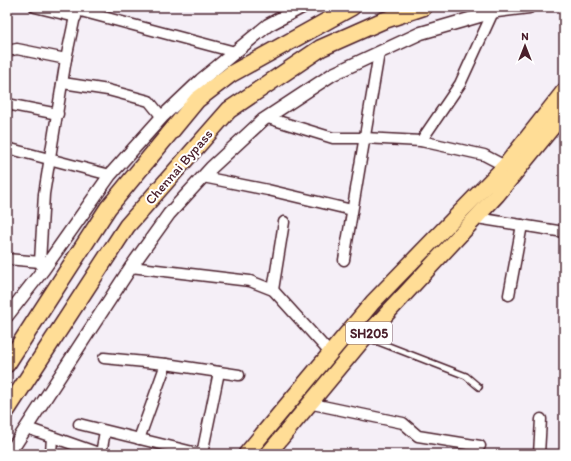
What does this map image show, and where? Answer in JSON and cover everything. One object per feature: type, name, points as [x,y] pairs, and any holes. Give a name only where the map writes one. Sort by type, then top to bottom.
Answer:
[{"type":"highway","name":"Chennai Bypass","points":[[7,364],[108,208],[197,100],[231,74],[352,7]]},
{"type":"highway","name":"Chennai Bypass","points":[[7,410],[127,226],[229,110],[321,48],[382,21],[424,7]]},
{"type":"main road","points":[[246,454],[373,302],[505,166],[564,91]]},
{"type":"main road","name":"SH205","points":[[268,454],[308,403],[365,337],[477,218],[564,113]]},
{"type":"street","points":[[35,7],[77,11],[235,52]]},
{"type":"street","points":[[7,316],[42,266],[110,175],[162,117],[201,80],[268,25],[302,7]]},
{"type":"street","points":[[9,454],[131,267],[169,214],[203,177],[268,118],[333,74],[421,33],[493,12],[529,7]]},
{"type":"street","points":[[42,266],[44,194],[51,159],[66,59],[77,11]]},
{"type":"street","points":[[421,141],[460,84],[493,12]]},
{"type":"street","points":[[7,51],[17,49],[66,59]]},
{"type":"street","points":[[344,260],[379,53]]},
{"type":"street","points":[[63,83],[108,90],[149,101],[162,117]]},
{"type":"street","points":[[7,104],[58,114]]},
{"type":"street","points":[[268,118],[333,138],[421,141],[484,155],[505,166]]},
{"type":"street","points":[[7,148],[110,175]]},
{"type":"street","points":[[203,177],[268,190],[352,210]]},
{"type":"street","points":[[477,218],[564,232]]},
{"type":"street","points":[[273,290],[284,222]]},
{"type":"street","points":[[509,295],[522,225]]},
{"type":"street","points":[[7,259],[42,266]]},
{"type":"street","points":[[131,267],[250,281],[273,290],[331,354]]},
{"type":"street","points":[[104,358],[166,364],[239,375]]},
{"type":"street","points":[[138,439],[166,364]]},
{"type":"street","points":[[79,424],[201,454],[219,372]]},
{"type":"street","points":[[308,403],[402,423],[418,436],[480,446]]},
{"type":"street","points":[[539,454],[541,419]]},
{"type":"street","points":[[27,428],[101,454],[106,430]]},
{"type":"street","points":[[51,454],[52,437]]},
{"type":"lane","points":[[365,337],[466,376],[478,387]]}]
